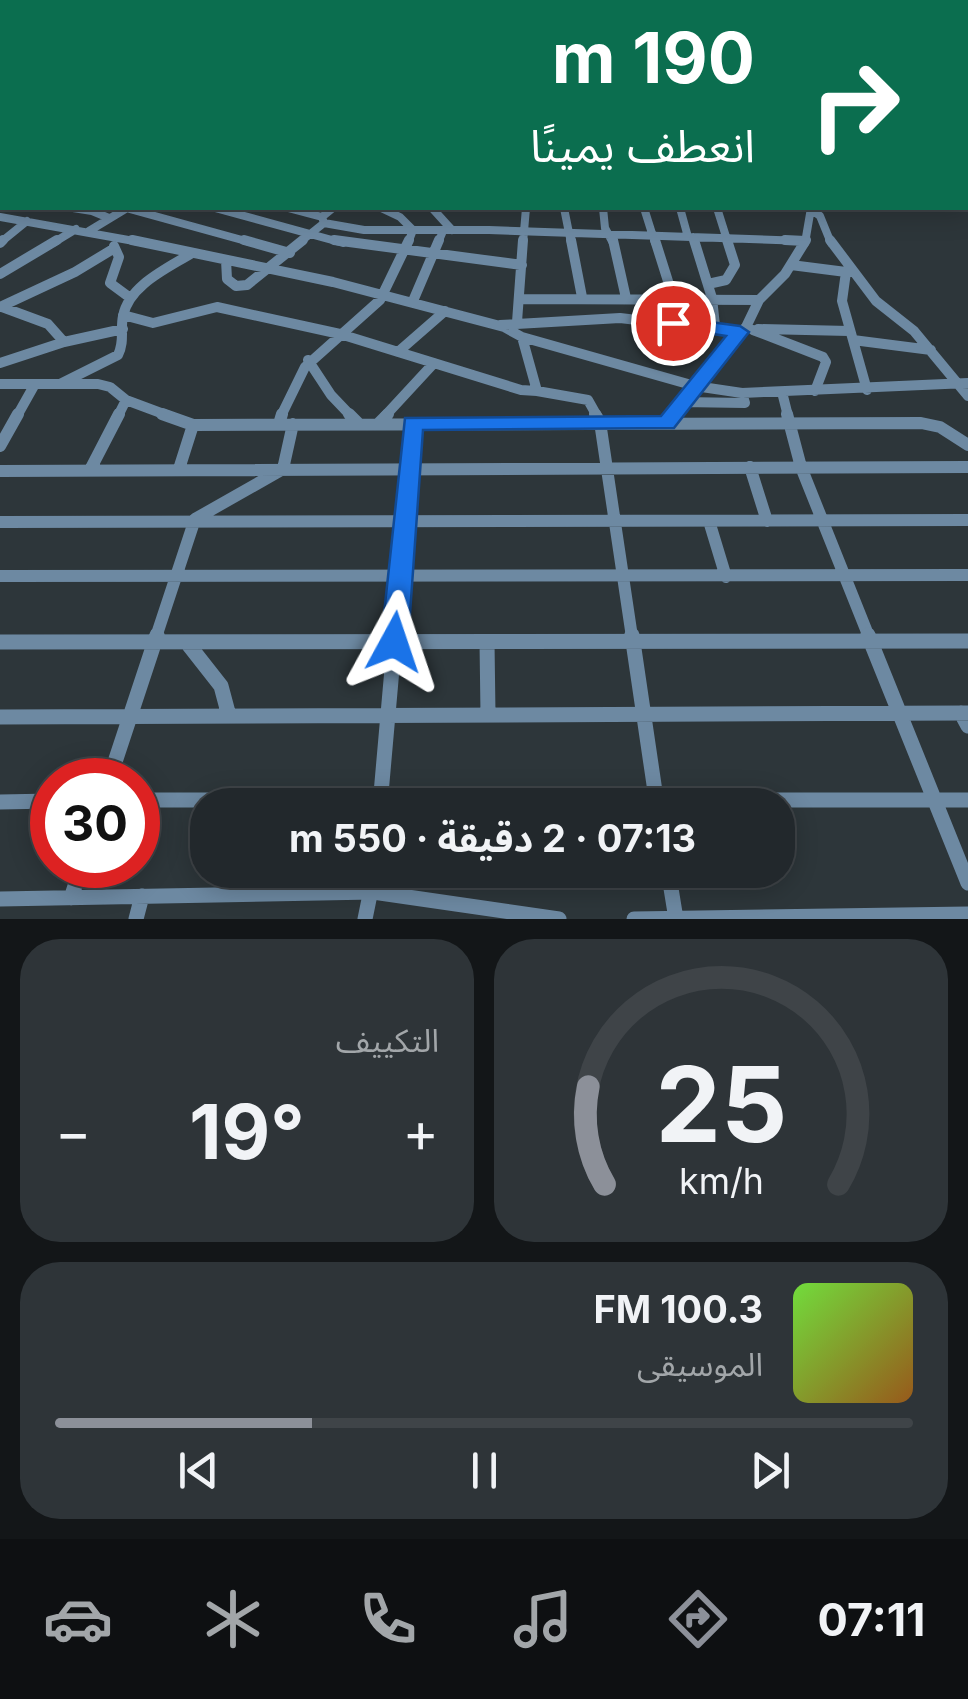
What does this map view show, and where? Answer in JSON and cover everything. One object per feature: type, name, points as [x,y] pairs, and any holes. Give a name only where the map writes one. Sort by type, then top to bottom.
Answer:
[{"type":"street","points":[[101,0],[126,0]]},
{"type":"street","points":[[94,210],[109,218]]},
{"type":"street","points":[[89,231],[123,210]]},
{"type":"street","points":[[134,210],[290,253]]},
{"type":"street","points":[[223,210],[310,236],[403,254],[522,265]]},
{"type":"street","points":[[294,210],[364,230],[654,234],[831,244]]},
{"type":"street","points":[[226,260],[227,278],[236,286],[247,285],[310,236],[332,210]]},
{"type":"street","points":[[386,210],[400,216],[412,230]]},
{"type":"street","points":[[433,210],[448,230]]},
{"type":"street","points":[[517,322],[526,210]]},
{"type":"street","points":[[564,210],[582,297]]},
{"type":"street","points":[[603,210],[626,298]]},
{"type":"street","points":[[645,210],[673,297]]},
{"type":"street","points":[[681,210],[708,284],[714,326]]},
{"type":"street","points":[[708,284],[718,284],[731,274],[735,257],[718,210]]},
{"type":"street","points":[[667,423],[746,330],[760,300],[791,264],[804,243],[811,210]]},
{"type":"street","points":[[813,210],[849,272],[876,301],[908,324],[964,383],[968,396]]},
{"type":"street","points":[[0,217],[110,234],[383,293],[500,324],[522,337],[695,386],[742,393],[964,383]]},
{"type":"street","points":[[224,234],[251,217]]},
{"type":"street","points":[[0,242],[27,222]]},
{"type":"street","points":[[0,274],[76,229]]},
{"type":"street","points":[[284,469],[289,388],[308,360],[376,306],[412,230]]},
{"type":"street","points":[[413,302],[448,230]]},
{"type":"street","points":[[110,234],[119,257],[110,283],[130,297]]},
{"type":"street","points":[[1,307],[76,272],[86,262],[113,249]]},
{"type":"street","points":[[60,384],[118,356],[123,349],[123,315],[130,297],[192,253]]},
{"type":"street","points":[[791,264],[849,272]]},
{"type":"street","points":[[849,272],[842,301],[868,390]]},
{"type":"street","points":[[519,298],[760,300]]},
{"type":"street","points":[[123,315],[153,322],[217,306],[340,334],[521,390],[588,400],[600,422],[655,788]]},
{"type":"street","points":[[1,307],[48,324],[64,342]]},
{"type":"street","points":[[398,352],[445,311]]},
{"type":"street","points":[[500,324],[554,318],[714,326],[851,335],[931,350]]},
{"type":"street","points":[[0,363],[64,342],[123,329]]},
{"type":"street","points":[[746,330],[823,357],[826,362],[815,391]]},
{"type":"street","points":[[522,337],[536,391]]},
{"type":"street","points":[[308,360],[331,396],[358,423]]},
{"type":"street","points":[[379,423],[434,363]]},
{"type":"street","points":[[1,382],[110,387],[126,400],[193,425],[930,424],[968,445]]},
{"type":"street","points":[[0,446],[6,424],[35,384]]},
{"type":"street","points":[[782,392],[801,467],[968,883]]},
{"type":"street","points":[[682,402],[745,404],[742,393]]},
{"type":"street","points":[[90,470],[126,400]]},
{"type":"street","points":[[381,788],[412,423]]},
{"type":"street","points":[[179,469],[193,425]]},
{"type":"street","points":[[750,467],[767,521]]},
{"type":"street","points":[[0,472],[968,468]]},
{"type":"street","points":[[117,758],[195,519],[284,469]]},
{"type":"street","points":[[0,522],[968,520]]},
{"type":"street","points":[[710,521],[726,577]]},
{"type":"street","points":[[0,576],[968,575]]},
{"type":"street","points":[[0,642],[968,641]]},
{"type":"street","points":[[487,642],[488,714]]},
{"type":"street","points":[[188,644],[221,686],[230,716]]},
{"type":"street","points":[[0,718],[898,712],[966,718]]},
{"type":"street","points":[[160,800],[190,800]]},
{"type":"street","points":[[795,803],[968,800]]},
{"type":"street","points":[[0,802],[30,801]]},
{"type":"street","points":[[72,898],[75,888]]},
{"type":"street","points":[[365,919],[373,888]]},
{"type":"street","points":[[671,888],[676,917]]},
{"type":"street","points":[[0,899],[373,892],[559,919]]},
{"type":"street","points":[[136,919],[142,896]]},
{"type":"street","points":[[634,919],[968,914]]},
{"type":"route","points":[[394,642],[412,423],[667,423],[740,332],[673,323]]}]
